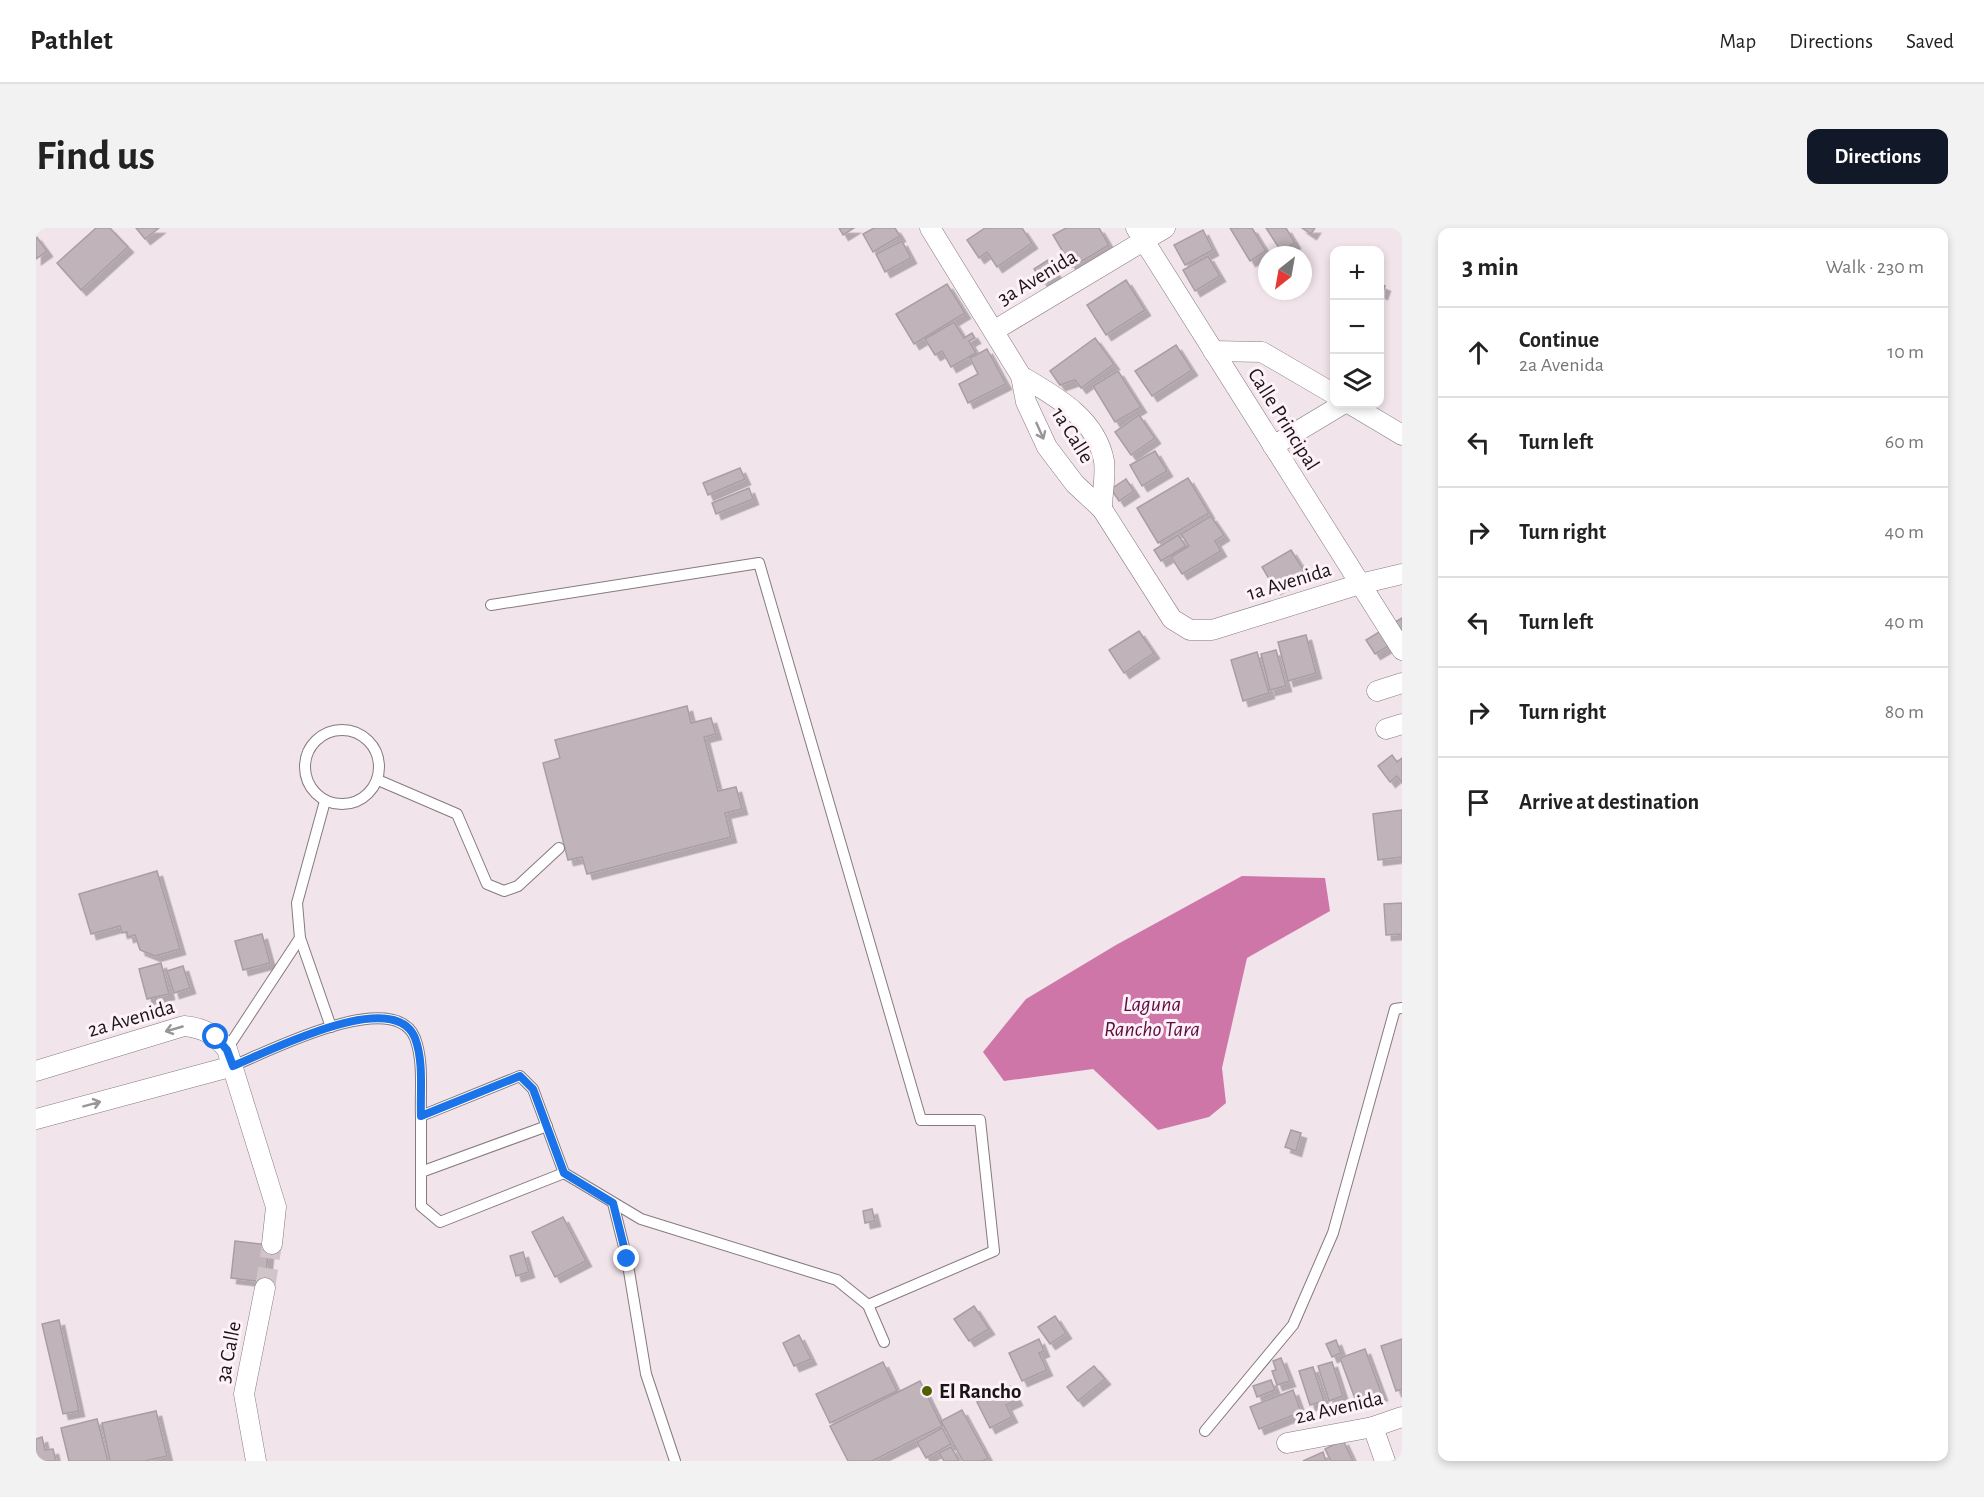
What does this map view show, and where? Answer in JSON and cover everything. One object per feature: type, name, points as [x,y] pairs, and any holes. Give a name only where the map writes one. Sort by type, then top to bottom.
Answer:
[{"type":"street","name":"1a Calle","points":[[930,228],[995,330],[1021,376],[1026,402],[1047,447],[1075,484],[1102,509],[1172,619],[1190,630]]},
{"type":"street","name":"3a Avenida","points":[[995,330],[1139,234],[1165,228]]},
{"type":"street","name":"Calle Principal","points":[[1139,234],[1397,642]]},
{"type":"street","points":[[1213,351],[1262,352],[1330,391]]},
{"type":"street","name":"1a Calle","points":[[1021,376],[1061,399],[1090,427],[1104,461],[1102,509]]},
{"type":"street","points":[[1273,446],[1336,408]]},
{"type":"street","points":[[1357,408],[1402,435]]},
{"type":"street","name":"1a Avenida","points":[[1190,630],[1212,630],[1360,584],[1402,574]]},
{"type":"street","points":[[1377,691],[1402,683]]},
{"type":"street","name":"2a Avenida","points":[[36,1071],[184,1026],[200,1028],[216,1037],[230,1058]]},
{"type":"street","points":[[36,1119],[230,1058],[276,1207],[272,1244]]},
{"type":"street","name":"3a Calle","points":[[256,1461],[244,1394],[265,1288]]},
{"type":"street","name":"2a Avenida","points":[[1287,1443],[1373,1427],[1402,1417]]},
{"type":"street","points":[[1373,1427],[1385,1461]]},
{"type":"lane","points":[[491,606],[759,563],[921,1120],[980,1120],[994,1251],[868,1305]]},
{"type":"lane","points":[[351,730],[362,735],[372,743],[378,755],[380,767],[378,780],[372,791],[350,804],[325,801],[315,793],[305,772],[309,748],[327,733],[351,730]]},
{"type":"lane","points":[[378,780],[457,814],[487,884],[504,891],[518,886],[559,848]]},
{"type":"lane","points":[[325,801],[297,903],[300,938],[331,1027]]},
{"type":"lane","points":[[230,1058],[300,938]]},
{"type":"lane","points":[[1205,1431],[1293,1325],[1333,1233],[1395,1009],[1402,1008]]},
{"type":"lane","points":[[230,1058],[371,1017],[395,1019],[414,1035],[420,1056],[421,1206],[440,1222],[564,1173]]},
{"type":"lane","points":[[421,1116],[520,1076],[533,1089],[564,1173],[641,1219],[837,1280],[868,1305],[884,1342]]},
{"type":"lane","points":[[421,1172],[548,1126]]},
{"type":"lane","points":[[613,1203],[627,1259],[646,1374],[675,1461]]},
{"type":"water","name":"Laguna Rancho Tara","points":[[1242,876],[1325,878],[1330,911],[1247,958],[1222,1068],[1226,1103],[1209,1117],[1158,1130],[1093,1069],[1004,1081],[983,1052],[1026,999],[1116,945]]},
{"type":"building","points":[[96,228],[110,228],[128,247],[81,290],[57,263]]},
{"type":"building","points":[[136,228],[159,228],[145,239]]},
{"type":"building","points":[[839,228],[854,228],[843,235]]},
{"type":"building","points":[[874,228],[895,228],[900,236],[873,252],[863,234]]},
{"type":"building","points":[[985,228],[1022,228],[1032,243],[997,267],[987,252],[979,258],[967,240]]},
{"type":"building","points":[[1066,228],[1099,228],[1109,245],[1072,267],[1053,235]]},
{"type":"building","points":[[1230,228],[1252,228],[1263,246],[1258,246],[1258,256],[1250,261]]},
{"type":"building","points":[[1266,228],[1286,228],[1295,243],[1290,246],[1278,246]]},
{"type":"building","points":[[1302,228],[1315,228],[1311,234]]},
{"type":"building","points":[[1203,230],[1213,250],[1185,265],[1174,245]]},
{"type":"building","points":[[36,236],[47,251],[36,259]]},
{"type":"building","points":[[902,241],[911,258],[885,272],[876,254]]},
{"type":"building","points":[[1208,256],[1220,276],[1195,291],[1183,270]]},
{"type":"building","points":[[1048,260],[1057,275],[1044,284],[1034,269]]},
{"type":"building","points":[[1126,280],[1145,310],[1106,335],[1087,305]]},
{"type":"building","points":[[947,284],[965,313],[914,344],[896,314]]},
{"type":"building","points":[[954,322],[964,338],[972,333],[975,338],[969,341],[976,353],[951,367],[942,351],[935,355],[925,339]]},
{"type":"building","points":[[1095,338],[1114,364],[1081,388],[1075,380],[1060,385],[1050,371]]},
{"type":"building","points":[[1176,345],[1192,370],[1152,396],[1135,371]]},
{"type":"building","points":[[987,349],[1006,384],[968,403],[959,384],[978,374],[970,358]]},
{"type":"building","points":[[1118,371],[1141,407],[1115,422],[1093,386]]},
{"type":"building","points":[[1139,415],[1155,438],[1131,455],[1115,432]]},
{"type":"building","points":[[1155,451],[1167,471],[1142,486],[1130,465]]},
{"type":"building","points":[[740,468],[745,479],[708,495],[703,483]]},
{"type":"building","points":[[1188,478],[1209,513],[1158,543],[1137,508]]},
{"type":"building","points":[[1126,479],[1134,491],[1119,501],[1111,489]]},
{"type":"building","points":[[749,488],[753,499],[716,514],[712,503]]},
{"type":"building","points":[[1211,516],[1224,535],[1215,541],[1221,551],[1182,574],[1171,557],[1189,546],[1181,534]]},
{"type":"building","points":[[1178,535],[1186,546],[1161,561],[1154,550]]},
{"type":"building","points":[[1291,550],[1304,571],[1275,589],[1262,567]]},
{"type":"building","points":[[1402,618],[1402,638],[1375,654],[1366,640]]},
{"type":"building","points":[[1139,631],[1154,653],[1124,673],[1109,650]]},
{"type":"building","points":[[1306,635],[1316,673],[1288,681],[1278,642]]},
{"type":"building","points":[[1276,650],[1286,686],[1270,690],[1261,654]]},
{"type":"building","points":[[1257,652],[1269,693],[1243,701],[1231,660]]},
{"type":"building","points":[[687,706],[691,723],[711,718],[716,734],[704,737],[718,791],[736,787],[742,809],[725,813],[731,837],[587,874],[582,857],[568,860],[543,763],[560,758],[555,740]]},
{"type":"building","points":[[1392,755],[1397,762],[1402,758],[1402,783],[1397,776],[1390,782],[1378,766]]},
{"type":"building","points":[[1402,810],[1402,857],[1378,860],[1373,814]]},
{"type":"building","points":[[157,871],[180,949],[155,956],[140,950],[135,935],[128,937],[127,932],[122,933],[120,926],[91,934],[79,894]]},
{"type":"building","points":[[1402,903],[1402,934],[1386,935],[1384,904]]},
{"type":"building","points":[[262,934],[270,963],[243,970],[235,941]]},
{"type":"building","points":[[161,963],[169,994],[147,999],[139,969]]},
{"type":"building","points":[[183,966],[190,988],[174,993],[167,971]]},
{"type":"building","points":[[1291,1130],[1301,1133],[1296,1151],[1285,1147]]},
{"type":"building","points":[[872,1209],[875,1221],[865,1223],[863,1211]]},
{"type":"building","points":[[563,1217],[586,1261],[555,1277],[532,1232]]},
{"type":"building","points":[[235,1241],[269,1245],[265,1282],[231,1278]]},
{"type":"building","points":[[523,1252],[529,1272],[516,1276],[510,1256]]},
{"type":"building","points":[[974,1306],[989,1329],[969,1341],[954,1319]]},
{"type":"building","points":[[1055,1316],[1066,1333],[1050,1344],[1038,1327]]},
{"type":"building","points":[[59,1320],[79,1411],[63,1414],[42,1324]]},
{"type":"building","points":[[799,1335],[811,1359],[794,1366],[783,1343]]},
{"type":"building","points":[[1039,1339],[1044,1351],[1039,1353],[1047,1370],[1022,1381],[1009,1353]]},
{"type":"building","points":[[1402,1339],[1402,1389],[1396,1391],[1381,1346]]},
{"type":"building","points":[[1336,1340],[1341,1353],[1332,1357],[1326,1344]]},
{"type":"building","points":[[1365,1349],[1382,1395],[1357,1404],[1340,1358]]},
{"type":"building","points":[[1281,1358],[1290,1381],[1277,1385],[1272,1371],[1276,1370],[1273,1361]]},
{"type":"building","points":[[883,1362],[897,1391],[830,1423],[816,1394]]},
{"type":"building","points":[[1332,1362],[1343,1396],[1329,1401],[1318,1366]]},
{"type":"building","points":[[1094,1366],[1105,1379],[1078,1401],[1067,1387]]},
{"type":"building","points":[[1313,1367],[1324,1401],[1310,1405],[1299,1371]]},
{"type":"building","points":[[1271,1380],[1275,1390],[1257,1397],[1253,1386]]},
{"type":"building","points":[[920,1381],[942,1426],[872,1461],[848,1461],[830,1426]]},
{"type":"building","points":[[1010,1386],[1017,1400],[1006,1405],[1012,1417],[990,1428],[977,1402]]},
{"type":"building","points":[[1293,1390],[1301,1412],[1259,1429],[1250,1407]]},
{"type":"building","points":[[962,1410],[988,1458],[983,1461],[963,1461],[941,1421]]},
{"type":"building","points":[[156,1411],[167,1456],[145,1461],[110,1461],[102,1423]]},
{"type":"building","points":[[97,1419],[108,1461],[69,1461],[61,1428]]},
{"type":"building","points":[[942,1428],[951,1444],[926,1458],[917,1442]]},
{"type":"building","points":[[42,1437],[45,1450],[53,1449],[56,1461],[36,1461],[36,1439]]},
{"type":"building","points":[[1343,1440],[1353,1461],[1331,1461],[1325,1449]]},
{"type":"building","points":[[951,1447],[959,1461],[944,1461],[939,1453]]},
{"type":"building","points":[[1323,1452],[1326,1461],[1303,1461]]},
{"type":"tunnel","points":[[265,1288],[272,1244]]},
{"type":"place","name":"El Rancho","points":[[927,1391]]},
{"type":"route","points":[[216,1037],[227,1050],[233,1066],[331,1027],[371,1017],[395,1019],[414,1035],[420,1056],[421,1116],[520,1076],[533,1089],[564,1173],[613,1203],[627,1259]]}]
